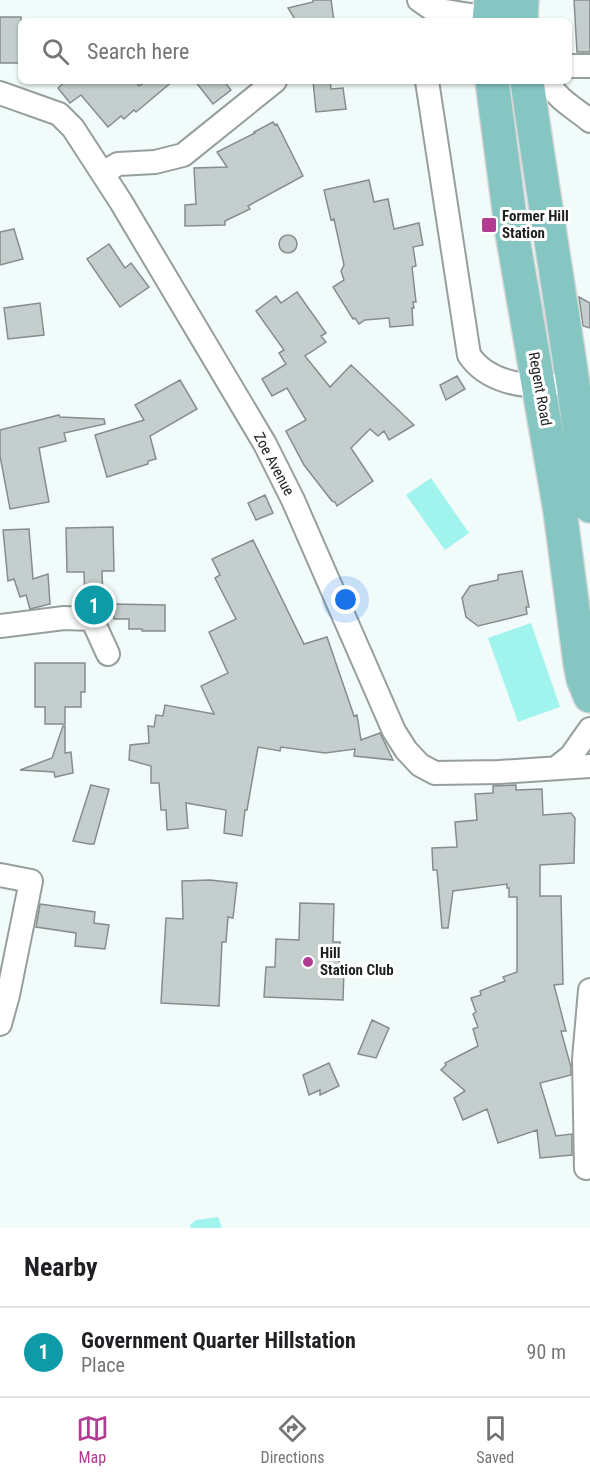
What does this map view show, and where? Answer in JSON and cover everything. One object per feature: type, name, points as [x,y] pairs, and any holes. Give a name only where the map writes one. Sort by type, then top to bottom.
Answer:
[{"type":"main road","name":"Regent Road","points":[[492,84],[512,233],[560,511],[580,663],[590,696]]},
{"type":"main road","points":[[526,84],[539,176],[582,391],[590,506]]},
{"type":"street","points":[[411,0],[418,18]]},
{"type":"street","points":[[419,0],[432,9],[490,13],[522,12]]},
{"type":"street","points":[[572,66],[590,66]]},
{"type":"street","points":[[103,173],[118,164],[155,162],[183,155],[271,84]]},
{"type":"street","points":[[427,84],[469,355],[476,366],[492,376],[539,386],[582,391]]},
{"type":"street","points":[[550,84],[560,96],[590,121]]},
{"type":"street","name":"Zoe Avenue","points":[[0,93],[59,114],[73,128],[103,173],[265,444],[293,500],[394,731],[406,750],[420,765],[435,773],[590,766]]},
{"type":"street","points":[[0,626],[63,618],[92,619],[108,654]]},
{"type":"street","points":[[556,768],[572,756],[590,729]]},
{"type":"street","points":[[0,875],[31,882],[0,1024]]},
{"type":"street","points":[[586,1168],[584,1059],[590,990]]},
{"type":"shaded area","points":[[431,478],[469,533],[445,550],[406,495]]},
{"type":"shaded area","points":[[531,623],[560,707],[518,722],[488,638]]},
{"type":"shaded area","points":[[218,1217],[222,1227],[220,1228],[191,1228],[190,1225],[196,1220]]},
{"type":"building","points":[[313,0],[331,0],[334,18],[294,18],[288,8],[313,2]]},
{"type":"building","points":[[574,0],[590,0],[590,52],[577,52]]},
{"type":"building","points":[[0,17],[21,17],[18,18],[18,63],[0,63]]},
{"type":"building","points":[[63,84],[137,84],[139,86],[169,84],[136,112],[134,110],[124,119],[121,116],[108,127],[81,95],[70,103],[58,88]]},
{"type":"building","points":[[197,84],[226,84],[231,90],[213,104]]},
{"type":"building","points":[[313,84],[330,84],[331,89],[343,88],[346,109],[316,112]]},
{"type":"building","points":[[273,122],[277,124],[303,176],[248,206],[250,209],[225,221],[225,225],[185,226],[185,205],[196,204],[194,168],[227,167],[217,152]]},
{"type":"building","points":[[369,180],[374,202],[388,199],[394,229],[419,223],[423,245],[413,247],[416,266],[412,267],[416,302],[413,302],[414,308],[412,308],[413,325],[390,327],[389,318],[365,320],[359,324],[355,318],[353,319],[333,287],[344,280],[341,271],[344,265],[334,219],[331,220],[324,190]]},
{"type":"building","points":[[14,229],[23,259],[0,265],[0,232]]},
{"type":"building","points":[[284,235],[292,235],[297,240],[295,251],[284,253],[279,248],[279,240]]},
{"type":"building","points":[[109,244],[125,268],[131,263],[149,287],[120,307],[87,259]]},
{"type":"building","points":[[297,292],[326,333],[321,336],[326,342],[305,356],[330,387],[351,365],[414,425],[389,440],[384,431],[378,436],[370,429],[351,448],[373,481],[337,506],[304,465],[286,431],[306,420],[287,388],[272,396],[262,379],[286,364],[279,353],[284,350],[256,311],[276,296],[281,303]]},
{"type":"building","points":[[579,297],[590,303],[590,328],[583,326]]},
{"type":"building","points":[[40,303],[44,335],[8,339],[4,308]]},
{"type":"building","points":[[457,376],[465,389],[446,400],[440,385]]},
{"type":"building","points":[[180,380],[197,409],[150,436],[156,459],[148,461],[148,464],[107,477],[95,435],[144,420],[135,405]]},
{"type":"building","points":[[59,415],[60,417],[104,419],[105,424],[64,433],[66,441],[39,448],[49,502],[10,509],[0,456],[0,430]]},
{"type":"building","points":[[265,495],[273,513],[256,520],[248,503]]},
{"type":"building","points":[[113,527],[114,571],[102,571],[103,598],[85,599],[84,572],[67,572],[66,528]]},
{"type":"building","points":[[29,529],[33,579],[48,574],[50,604],[30,609],[26,595],[20,597],[14,579],[8,581],[3,530]]},
{"type":"building","points":[[253,540],[304,644],[327,637],[354,716],[357,715],[361,740],[380,733],[393,760],[354,756],[355,749],[325,753],[281,747],[280,751],[258,747],[242,836],[224,833],[226,810],[186,803],[188,828],[167,830],[166,810],[161,810],[159,783],[151,783],[151,766],[129,760],[130,745],[149,743],[148,726],[154,727],[156,715],[163,716],[165,705],[214,714],[201,686],[228,673],[209,632],[236,619],[215,578],[220,575],[212,559]]},
{"type":"building","points":[[522,571],[529,607],[526,607],[527,614],[478,626],[466,617],[462,598],[470,586],[498,580],[498,575]]},
{"type":"building","points":[[113,604],[165,605],[165,631],[129,629],[129,619],[114,619]]},
{"type":"building","points":[[35,663],[85,663],[85,692],[81,692],[81,707],[65,707],[65,724],[45,724],[45,707],[35,707]]},
{"type":"building","points":[[63,726],[65,726],[65,753],[71,752],[73,773],[55,777],[54,772],[20,770],[52,758]]},
{"type":"building","points":[[91,785],[109,789],[94,844],[73,841]]},
{"type":"building","points":[[516,785],[516,790],[542,789],[543,815],[571,813],[575,818],[574,863],[540,865],[540,896],[561,896],[563,984],[554,985],[566,1031],[561,1031],[571,1075],[540,1083],[556,1136],[572,1134],[572,1155],[540,1158],[537,1130],[498,1143],[487,1109],[463,1120],[454,1098],[465,1091],[441,1070],[446,1065],[445,1063],[478,1046],[473,1029],[478,1027],[473,1014],[476,1012],[471,998],[481,995],[480,991],[505,981],[503,977],[517,972],[517,897],[509,897],[507,884],[453,891],[448,928],[442,928],[437,870],[433,870],[432,848],[457,847],[455,822],[477,820],[475,794],[493,793],[493,786]]},
{"type":"building","points":[[210,880],[237,883],[233,918],[228,917],[226,942],[222,942],[219,1006],[161,1003],[166,918],[183,919],[182,881]]},
{"type":"building","points":[[300,903],[334,904],[333,942],[340,942],[339,970],[344,970],[343,1000],[264,997],[266,967],[275,967],[276,939],[299,940]]},
{"type":"building","points":[[40,904],[95,912],[94,923],[109,925],[105,949],[75,946],[76,933],[36,927]]},
{"type":"building","points":[[372,1020],[389,1028],[376,1058],[358,1054]]},
{"type":"building","points":[[329,1063],[339,1086],[320,1095],[320,1090],[309,1095],[303,1075]]},
{"type":"place","name":"Former Hill Station","points":[[489,225]]},
{"type":"place","name":"Government Quarter Hillstation","points":[[94,605]]},
{"type":"place","name":"Hill Station Club","points":[[308,962]]}]
